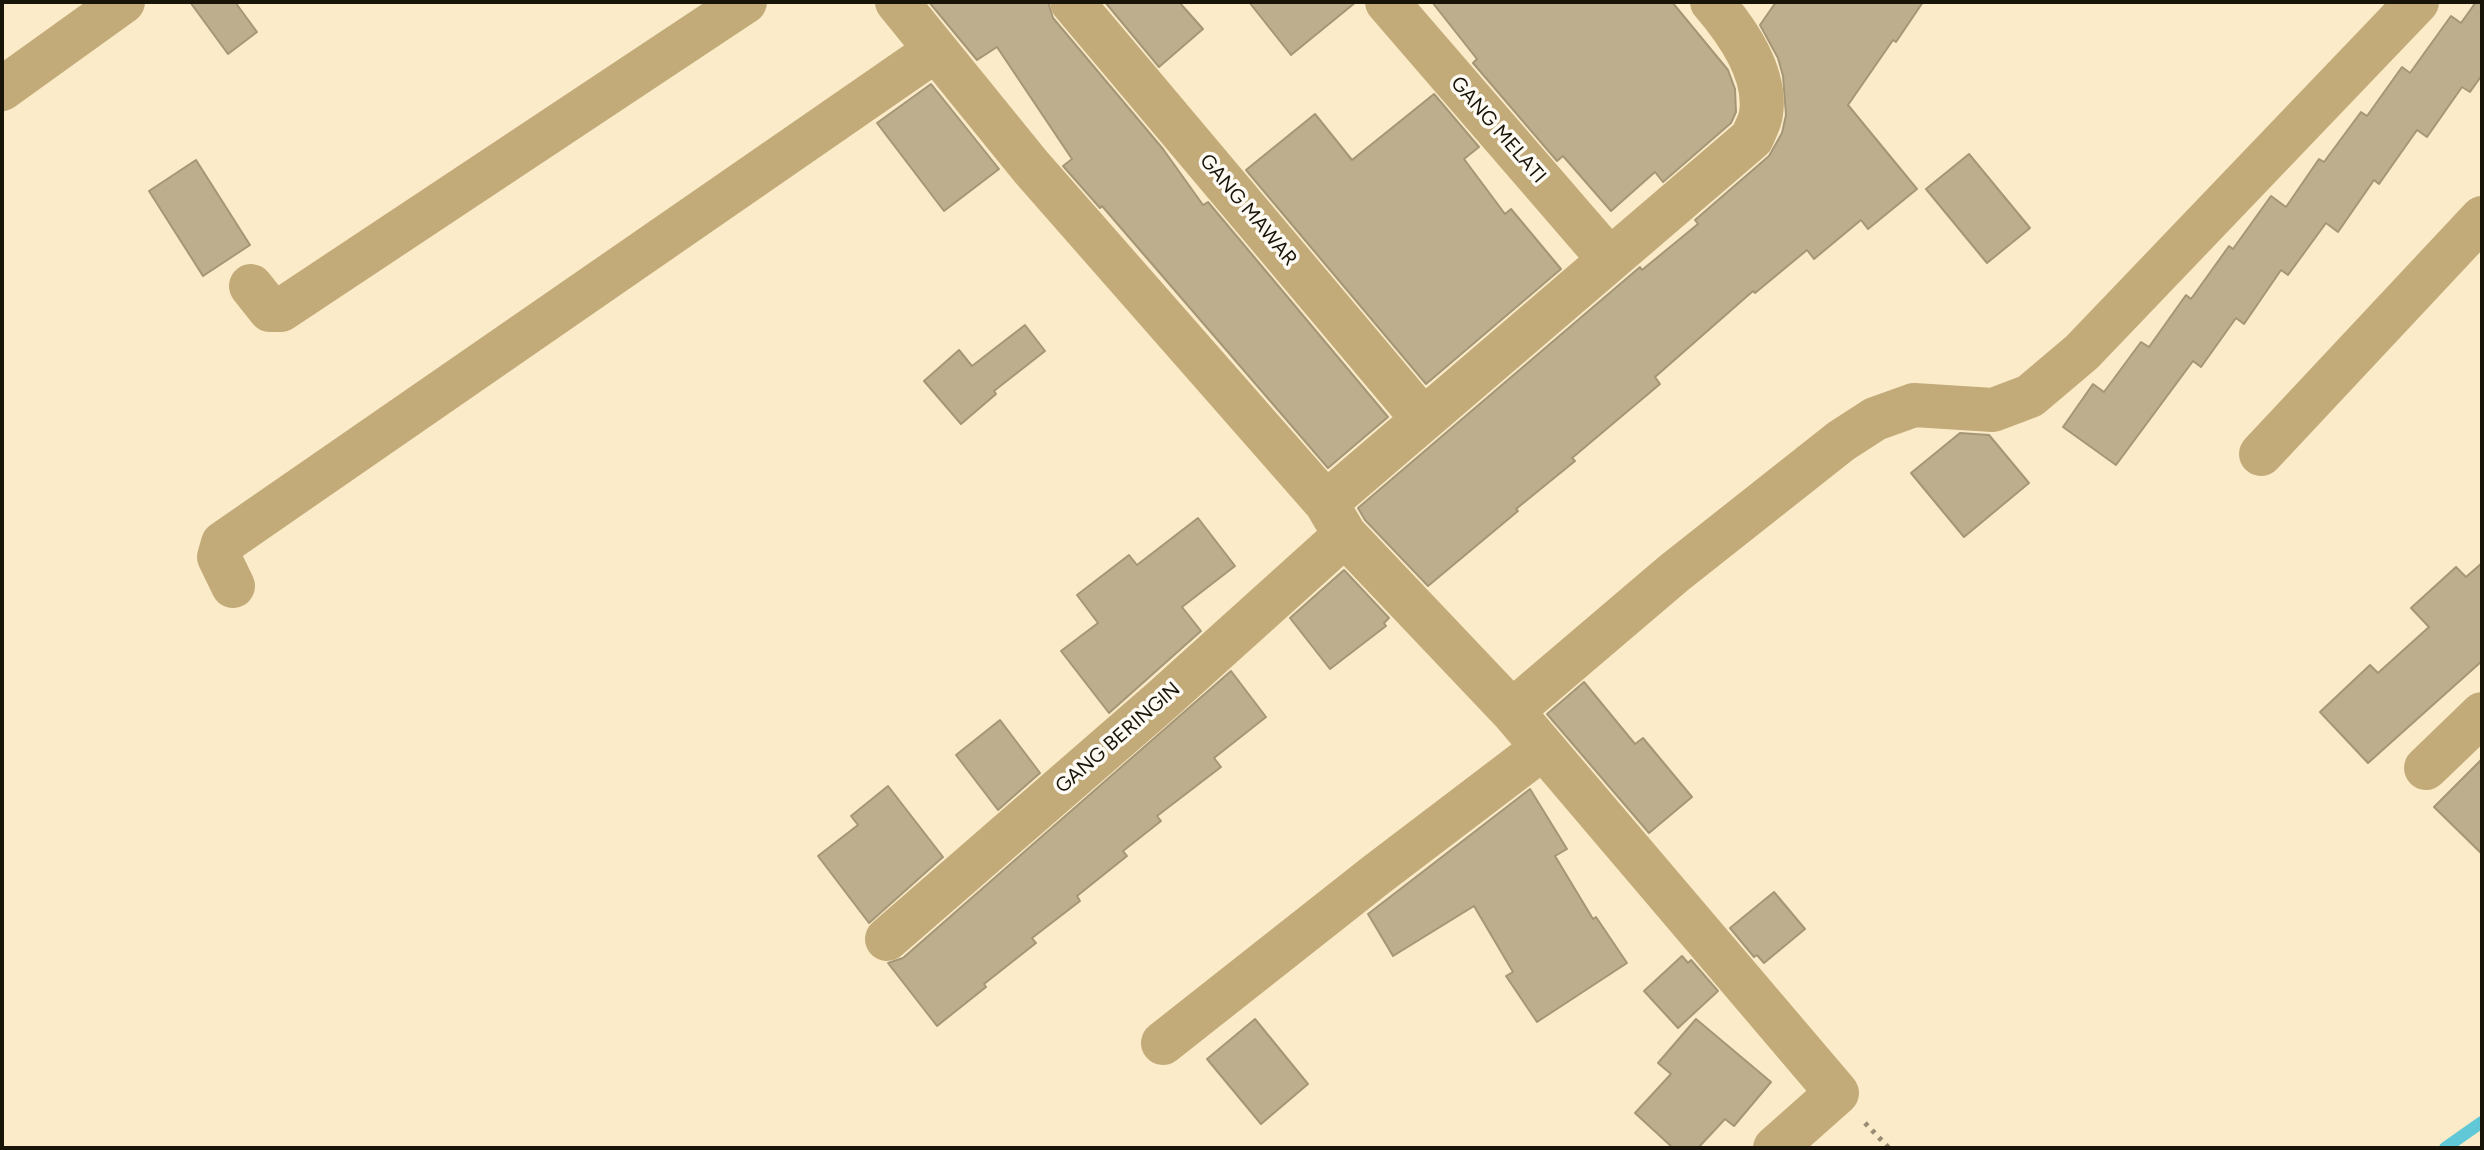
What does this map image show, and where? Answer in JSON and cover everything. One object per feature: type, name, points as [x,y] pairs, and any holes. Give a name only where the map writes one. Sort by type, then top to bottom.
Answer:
[{"type":"street","points":[[2,89],[123,2]]},
{"type":"street","points":[[251,286],[270,310],[281,310],[745,2]]},
{"type":"street","points":[[897,2],[1031,167],[1336,519],[1512,711],[1837,1093],[1775,1148]]},
{"type":"street","name":"GANG MAWAR","points":[[1072,2],[1423,419]]},
{"type":"street","name":"GANG MELATI","points":[[1387,2],[1609,259]]},
{"type":"street","points":[[1512,711],[1674,573],[1841,441],[1875,419],[1914,405],[1993,410],[2030,396],[2082,352],[2417,2]]},
{"type":"street","name":"GANG BERINGIN","points":[[887,939],[1162,700],[1336,519],[1423,419],[1752,138],[1761,116],[1761,88],[1730,10]]},
{"type":"street","points":[[233,586],[219,557],[223,543],[936,50]]},
{"type":"street","points":[[2261,454],[2482,218]]},
{"type":"street","points":[[2426,768],[2482,714]]},
{"type":"street","points":[[1163,1043],[1543,748]]},
{"type":"building","points":[[190,2],[235,2],[257,32],[228,54]]},
{"type":"building","points":[[929,2],[1048,2],[1053,18],[1163,149],[1203,205],[1208,202],[1388,417],[1328,468],[1102,206],[1100,208],[1063,166],[1072,159],[997,47],[977,60]]},
{"type":"building","points":[[1105,2],[1179,2],[1203,29],[1159,67]]},
{"type":"building","points":[[1249,2],[1356,2],[1291,55]]},
{"type":"building","points":[[1432,2],[1672,2],[1728,70],[1735,89],[1736,112],[1731,123],[1663,182],[1655,172],[1611,211],[1563,156],[1557,161],[1473,63],[1477,59]]},
{"type":"building","points":[[1776,2],[1923,2],[1848,105],[1917,189],[1868,229],[1861,220],[1814,259],[1807,250],[1755,293],[1753,291],[1655,377],[1660,384],[1572,458],[1575,461],[1516,509],[1518,511],[1428,586],[1365,520],[1358,508],[1640,267],[1642,270],[1698,224],[1695,220],[1769,156],[1782,133],[1786,115],[1783,76],[1778,58],[1760,25]]},
{"type":"building","points":[[2476,2],[2482,2],[2482,75],[2470,92],[2462,87],[2427,137],[2417,130],[2379,184],[2374,180],[2338,232],[2326,223],[2288,275],[2281,270],[2244,324],[2236,318],[2201,367],[2193,361],[2116,465],[2063,427],[2093,384],[2104,392],[2141,342],[2149,347],[2186,295],[2191,299],[2229,246],[2233,249],[2271,196],[2286,207],[2319,159],[2324,162],[2361,112],[2367,116],[2402,67],[2410,73],[2451,16],[2461,23]]},
{"type":"building","points":[[931,84],[999,169],[944,211],[877,123]]},
{"type":"building","points":[[1434,94],[1479,147],[1464,159],[1505,214],[1511,209],[1561,269],[1426,384],[1246,170],[1315,114],[1352,160]]},
{"type":"building","points":[[1969,154],[2030,228],[1987,263],[1926,189]]},
{"type":"building","points":[[196,160],[250,245],[203,276],[149,191]]},
{"type":"building","points":[[1025,325],[1045,351],[994,391],[996,394],[961,424],[924,381],[959,350],[972,366]]},
{"type":"building","points":[[1960,433],[1989,435],[2029,483],[1964,537],[1911,473]]},
{"type":"building","points":[[1198,518],[1235,566],[1182,607],[1201,631],[1109,713],[1061,651],[1098,623],[1077,595],[1129,555],[1137,565]]},
{"type":"building","points":[[2482,563],[2482,661],[2368,763],[2320,712],[2370,665],[2378,673],[2429,627],[2411,608],[2456,567],[2466,577]]},
{"type":"building","points":[[1344,570],[1389,618],[1384,623],[1386,626],[1330,669],[1290,618]]},
{"type":"building","points":[[1231,671],[1266,717],[1214,758],[1221,767],[1157,816],[1161,821],[1123,851],[1127,856],[1077,896],[1080,901],[1032,938],[1036,943],[937,1026],[888,963],[903,958]]},
{"type":"building","points":[[1584,682],[1635,744],[1643,738],[1692,797],[1649,833],[1547,714]]},
{"type":"building","points":[[1000,720],[1040,773],[998,810],[956,755]]},
{"type":"building","points":[[2482,759],[2482,854],[2434,807]]},
{"type":"building","points":[[888,786],[943,857],[869,923],[818,856],[858,825],[851,816]]},
{"type":"building","points":[[1530,789],[1567,849],[1555,856],[1593,919],[1596,917],[1627,963],[1537,1022],[1506,976],[1513,972],[1474,906],[1393,956],[1368,914]]},
{"type":"building","points":[[1774,892],[1805,929],[1764,963],[1757,955],[1754,957],[1730,928]]},
{"type":"building","points":[[1682,956],[1688,963],[1691,960],[1718,991],[1678,1028],[1644,991]]},
{"type":"building","points":[[1255,1019],[1308,1084],[1261,1124],[1207,1059]]},
{"type":"building","points":[[1696,1019],[1771,1082],[1734,1126],[1725,1119],[1698,1148],[1673,1148],[1635,1113],[1671,1074],[1658,1063]]},
{"type":"waterway","points":[[2445,1148],[2482,1122]]}]
